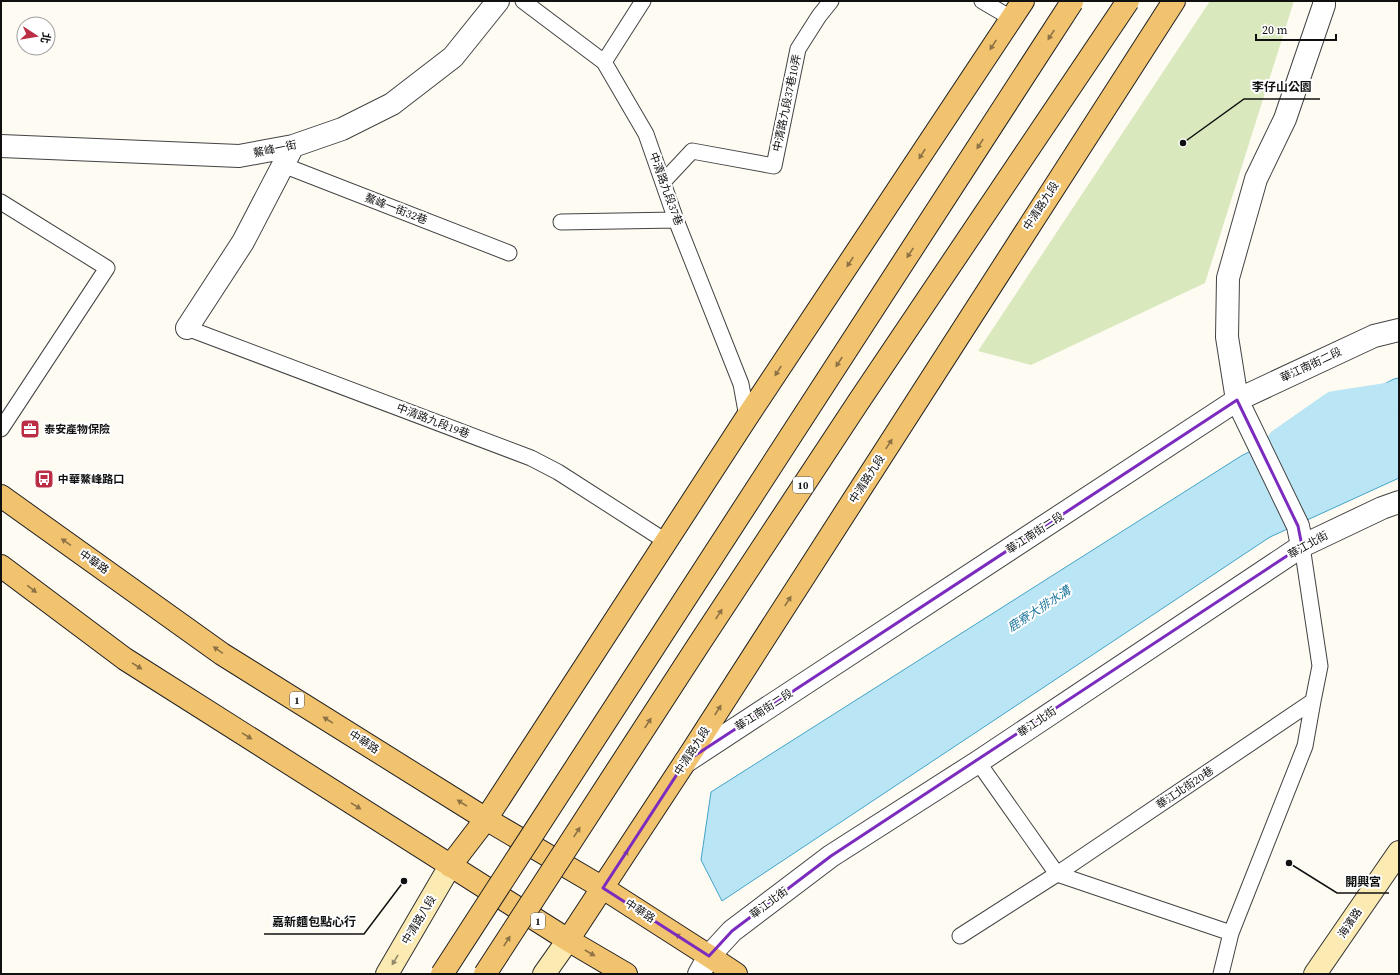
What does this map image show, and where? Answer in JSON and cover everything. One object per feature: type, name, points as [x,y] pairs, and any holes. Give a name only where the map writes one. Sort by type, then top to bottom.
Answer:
[{"type":"main road","name":"10","points":[[485,974],[850,414],[1128,1]]},
{"type":"main road","points":[[442,974],[1073,2]]},
{"type":"main road","name":"中清路九段","points":[[568,940],[604,888],[1169,6]]},
{"type":"main road","points":[[450,866],[486,819],[748,417],[1017,10]]},
{"type":"main road","name":"中華路","points":[[1,496],[222,654],[486,819],[604,888],[704,965],[736,974]]},
{"type":"main road","name":"1","points":[[1,566],[125,659],[450,866],[568,940],[626,974]]},
{"type":"street","name":"鰲峰一街","points":[[1,146],[239,156],[288,155],[342,130],[392,104],[453,57],[498,1]]},
{"type":"street","points":[[1300,536],[1237,400],[1227,337],[1228,278],[1256,179],[1285,119],[1324,5],[1324,1]]},
{"type":"street","points":[[187,328],[243,242],[288,155]]},
{"type":"street","name":"華江南街二段","points":[[685,762],[1237,400],[1374,336],[1399,330]]},
{"type":"street","name":"華江北街","points":[[704,965],[732,931],[831,856],[978,762],[1300,536],[1399,502]]},
{"type":"street","name":"海濱路","points":[[1322,971],[1399,852]]},
{"type":"street","name":"中清路八段","points":[[387,974],[450,866]]},
{"type":"street","points":[[544,974],[568,940]]},
{"type":"lane","name":"中清路九段37巷","points":[[523,1],[604,62],[646,134],[676,220],[741,384],[748,417]]},
{"type":"lane","points":[[604,62],[643,1]]},
{"type":"lane","name":"中清路九段37巷10弄","points":[[663,182],[692,150],[774,166],[798,49],[819,16],[831,1]]},
{"type":"lane","points":[[982,1],[1017,10]]},
{"type":"lane","name":"鰲峰一街32巷","points":[[288,155],[509,253]]},
{"type":"lane","points":[[1,202],[107,268],[1,430]]},
{"type":"lane","points":[[561,222],[676,220]]},
{"type":"lane","name":"中清路九段19巷","points":[[187,328],[531,458],[558,472],[666,542]]},
{"type":"lane","points":[[1221,974],[1232,933],[1305,746],[1320,666],[1300,536]]},
{"type":"lane","name":"華江北街20巷","points":[[960,936],[1057,874],[1313,701]]},
{"type":"lane","points":[[978,762],[1057,874],[1232,933]]},
{"type":"highlighted area","points":[[1237,400],[1298,526],[1302,546],[831,856],[732,931],[709,956],[603,888],[685,762]]},
{"type":"green space","points":[[1210,1],[1294,1],[1205,283],[1031,365],[978,351]]},
{"type":"water","points":[[1399,378],[1399,478],[1270,537],[722,901],[701,860],[711,792],[1241,456],[1394,379]]},
{"type":"waterway","name":"鹿寮大排水溝","points":[[1281,442],[1334,405],[1399,395]]},
{"type":"place","name":"李仔山公園","points":[[1183,143]]},
{"type":"place","name":"泰安產物保險","points":[[30,429]]},
{"type":"place","name":"中華鰲峰路口","points":[[44,479]]},
{"type":"place","name":"開興宮","points":[[1289,863]]},
{"type":"place","name":"嘉新麵包點心行","points":[[404,881]]}]
